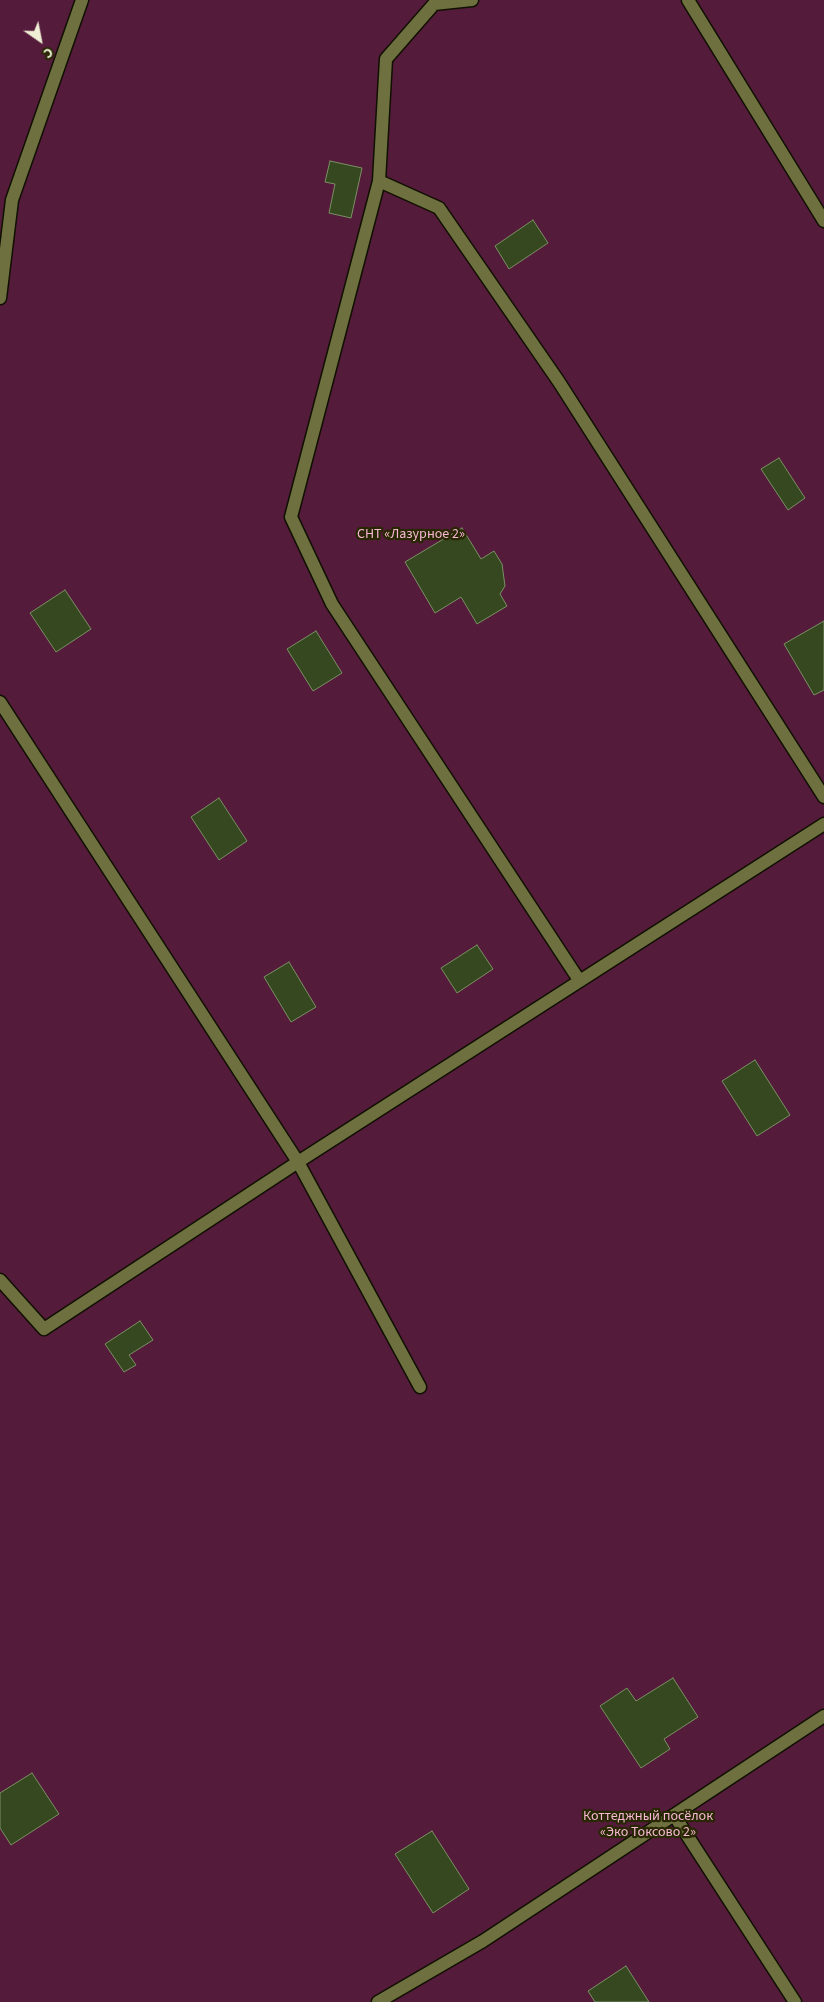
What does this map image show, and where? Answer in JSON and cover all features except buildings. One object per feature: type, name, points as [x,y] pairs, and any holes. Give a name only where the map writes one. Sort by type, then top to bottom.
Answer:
[{"type":"street","points":[[0,298],[12,200],[82,0]]},
{"type":"street","points":[[472,0],[434,4],[386,59],[379,181],[292,517],[332,604],[579,980]]},
{"type":"street","points":[[688,0],[824,221]]},
{"type":"street","points":[[379,181],[439,208],[559,382],[824,797]]},
{"type":"street","points":[[0,702],[298,1162],[420,1388]]},
{"type":"street","points":[[0,1280],[44,1329],[579,980],[824,824]]},
{"type":"street","points":[[378,2002],[483,1941],[824,1716]]},
{"type":"street","points":[[674,1815],[795,2002]]},
{"type":"green space","name":"СНТ «Лазурное 2»","points":[[0,0],[824,0],[824,2002],[0,2002]]},
{"type":"park label","name":"Коттеджный посёлок «Эко Токсово 2»","points":[[648,1825]]}]
